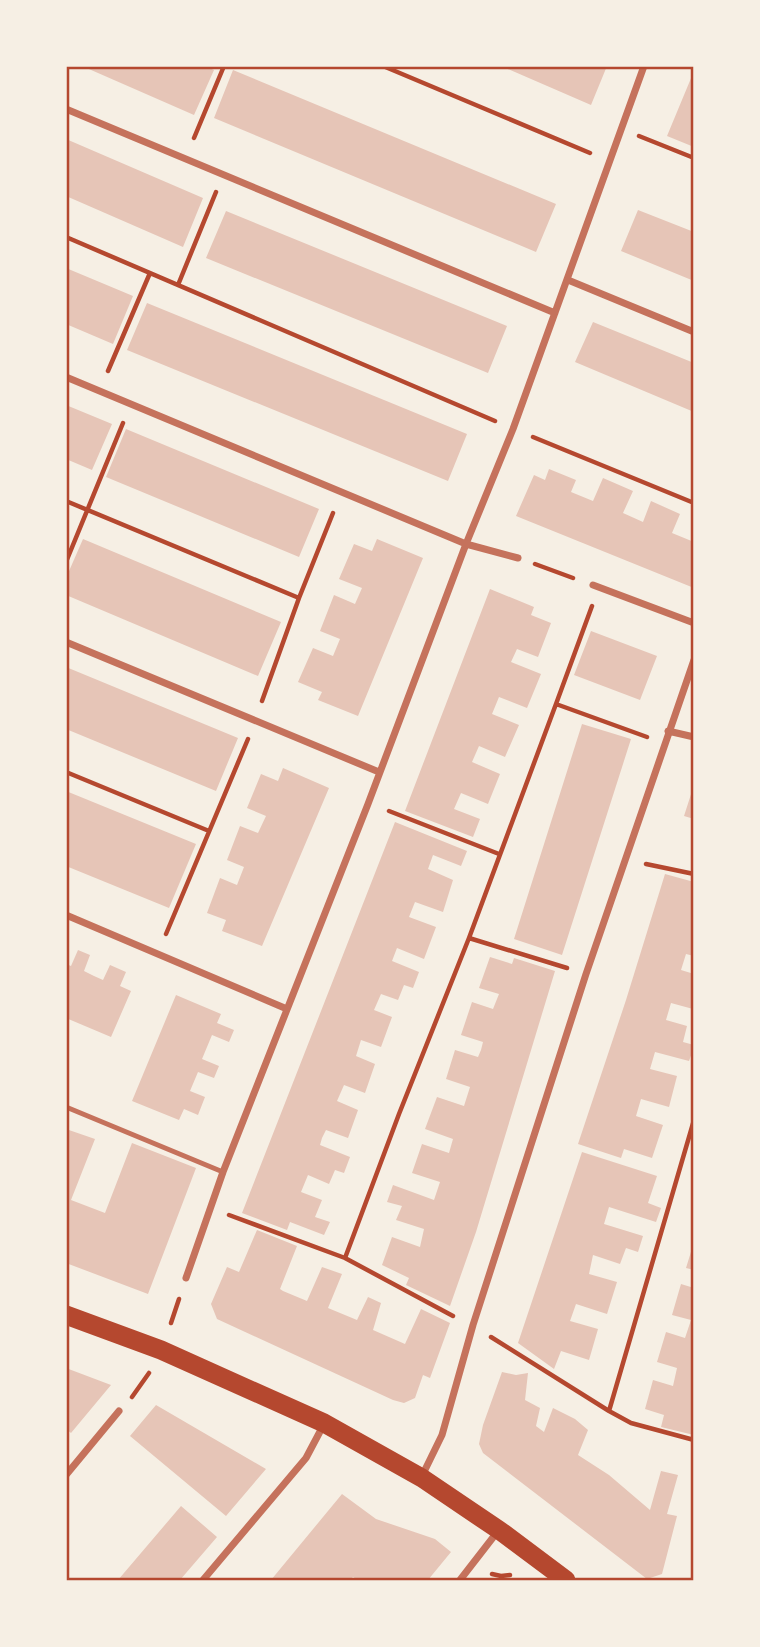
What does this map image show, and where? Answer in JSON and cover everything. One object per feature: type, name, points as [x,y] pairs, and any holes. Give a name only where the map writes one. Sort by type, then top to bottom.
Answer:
[{"type":"highway","points":[[66,1315],[162,1350],[324,1423],[422,1478],[566,1580]]},
{"type":"street","points":[[186,1278],[223,1172],[513,429],[644,66]]},
{"type":"street","points":[[66,108],[555,313]]},
{"type":"street","points":[[568,281],[694,332]]},
{"type":"street","points":[[66,377],[466,544],[518,558]]},
{"type":"street","points":[[596,586],[694,623]]},
{"type":"street","points":[[66,642],[379,772]]},
{"type":"street","points":[[422,1478],[442,1435],[473,1325],[586,974],[694,660]]},
{"type":"street","points":[[668,731],[694,737]]},
{"type":"street","points":[[66,915],[287,1009]]},
{"type":"street","points":[[66,1475],[120,1411]]},
{"type":"street","points":[[203,1580],[306,1458],[324,1423]]},
{"type":"street","points":[[460,1580],[499,1530]]},
{"type":"lane","points":[[66,1107],[223,1172]]},
{"type":"path","points":[[185,158],[224,66]]},
{"type":"path","points":[[383,66],[610,162]]},
{"type":"path","points":[[622,129],[694,158]]},
{"type":"path","points":[[178,285],[223,174]]},
{"type":"path","points":[[66,237],[513,429],[694,503]]},
{"type":"path","points":[[99,391],[150,273]]},
{"type":"path","points":[[66,562],[130,404]]},
{"type":"path","points":[[158,954],[256,721],[299,598],[341,492]]},
{"type":"path","points":[[66,501],[299,598]]},
{"type":"path","points":[[345,1258],[469,938],[556,704],[596,586],[518,558]]},
{"type":"path","points":[[556,704],[664,744]]},
{"type":"path","points":[[66,772],[209,831]]},
{"type":"path","points":[[368,804],[499,854]]},
{"type":"path","points":[[625,860],[694,874]]},
{"type":"path","points":[[469,938],[586,974]]},
{"type":"path","points":[[609,1411],[694,1120]]},
{"type":"path","points":[[211,1209],[345,1258],[473,1325],[631,1423],[694,1440]]},
{"type":"path","points":[[120,1411],[141,1386],[162,1350],[186,1278]]},
{"type":"building","points":[[82,66],[205,66],[214,70],[194,115]]},
{"type":"building","points":[[501,66],[607,66],[591,105]]},
{"type":"building","points":[[233,70],[556,204],[536,252],[214,118]]},
{"type":"building","points":[[694,71],[694,147],[667,136]]},
{"type":"building","points":[[66,139],[203,198],[183,247],[66,196]]},
{"type":"building","points":[[638,210],[694,232],[694,281],[621,251]]},
{"type":"building","points":[[226,211],[507,326],[488,373],[206,258]]},
{"type":"building","points":[[66,268],[133,296],[113,344],[66,324]]},
{"type":"building","points":[[147,303],[467,434],[448,481],[127,350]]},
{"type":"building","points":[[593,322],[694,363],[694,412],[575,362]]},
{"type":"building","points":[[66,405],[112,424],[92,470],[66,459]]},
{"type":"building","points":[[126,429],[319,509],[299,557],[106,477]]},
{"type":"building","points":[[549,469],[576,480],[571,492],[593,501],[603,478],[633,491],[623,513],[643,522],[651,501],[680,514],[672,533],[694,542],[694,588],[516,516],[534,475],[545,480]]},
{"type":"building","points":[[83,539],[281,622],[258,676],[66,595],[66,578]]},
{"type":"building","points":[[377,539],[423,558],[358,716],[318,700],[322,692],[298,682],[313,648],[333,656],[340,639],[320,631],[334,595],[355,604],[362,588],[339,579],[354,544],[372,551]]},
{"type":"building","points":[[490,589],[534,607],[531,615],[551,623],[538,657],[517,649],[511,662],[541,674],[527,708],[499,697],[492,714],[519,725],[505,757],[479,746],[472,762],[500,774],[488,804],[461,793],[454,809],[480,819],[473,837],[405,811]]},
{"type":"building","points":[[591,631],[657,656],[640,700],[574,675]]},
{"type":"building","points":[[66,667],[238,738],[216,791],[66,729]]},
{"type":"building","points":[[582,724],[631,739],[562,955],[514,939]]},
{"type":"building","points":[[283,768],[329,788],[262,946],[222,931],[226,920],[207,913],[220,878],[237,885],[244,867],[227,860],[240,826],[258,833],[266,816],[247,808],[261,774],[278,781]]},
{"type":"building","points":[[694,788],[694,819],[684,816]]},
{"type":"building","points":[[66,791],[196,844],[169,908],[66,866]]},
{"type":"building","points":[[395,822],[467,851],[461,866],[433,855],[428,869],[453,880],[443,912],[415,902],[409,917],[436,927],[424,959],[397,948],[392,961],[419,972],[413,988],[404,985],[398,1000],[381,994],[374,1010],[392,1017],[381,1047],[361,1040],[356,1056],[375,1064],[365,1093],[344,1085],[337,1101],[358,1110],[348,1138],[326,1130],[322,1138],[320,1145],[350,1157],[344,1173],[335,1170],[329,1184],[308,1175],[301,1192],[322,1200],[315,1217],[330,1222],[324,1235],[290,1222],[287,1230],[242,1213]]},
{"type":"building","points":[[665,874],[694,882],[694,956],[686,954],[681,970],[694,974],[694,1007],[693,1009],[671,1003],[666,1020],[687,1026],[683,1042],[694,1047],[689,1061],[655,1052],[650,1069],[677,1076],[669,1107],[641,1099],[636,1116],[663,1125],[652,1158],[624,1149],[621,1158],[578,1144]]},
{"type":"building","points":[[78,950],[90,955],[84,971],[94,976],[103,980],[110,965],[126,972],[120,986],[131,991],[111,1037],[66,1018],[66,964],[71,966]]},
{"type":"building","points":[[490,957],[512,964],[514,958],[555,971],[476,1232],[450,1306],[406,1285],[409,1278],[382,1265],[392,1237],[420,1247],[424,1229],[396,1220],[402,1206],[387,1202],[393,1185],[434,1200],[440,1182],[412,1173],[422,1144],[449,1153],[453,1139],[425,1129],[437,1097],[464,1106],[470,1087],[446,1079],[455,1050],[478,1057],[481,1050],[483,1042],[461,1035],[472,1002],[493,1009],[499,994],[479,988]]},
{"type":"building","points":[[176,995],[221,1014],[217,1023],[234,1030],[229,1042],[212,1035],[202,1059],[219,1066],[214,1078],[198,1072],[190,1091],[205,1097],[198,1115],[184,1109],[179,1120],[132,1101]]},
{"type":"building","points":[[66,1129],[95,1139],[71,1200],[105,1213],[132,1143],[196,1168],[148,1294],[66,1263]]},
{"type":"building","points":[[582,1152],[657,1176],[648,1203],[661,1208],[656,1222],[609,1207],[604,1224],[643,1236],[638,1252],[626,1248],[620,1264],[593,1255],[589,1274],[617,1282],[607,1314],[576,1304],[570,1321],[598,1329],[589,1360],[561,1351],[554,1369],[518,1343]]},
{"type":"building","points":[[257,1230],[297,1246],[280,1289],[283,1291],[307,1301],[322,1267],[342,1274],[328,1308],[357,1320],[368,1297],[381,1303],[373,1330],[405,1344],[421,1309],[450,1323],[430,1378],[423,1375],[415,1398],[404,1403],[393,1400],[217,1319],[211,1304],[227,1267],[239,1272]]},
{"type":"building","points":[[694,1242],[694,1270],[686,1268]]},
{"type":"building","points":[[681,1284],[694,1288],[694,1435],[661,1427],[664,1415],[645,1409],[653,1380],[673,1386],[677,1368],[657,1362],[666,1332],[685,1338],[691,1320],[672,1315]]},
{"type":"building","points":[[66,1368],[111,1385],[71,1433],[66,1429]]},
{"type":"building","points":[[502,1372],[516,1375],[528,1373],[525,1400],[540,1408],[536,1426],[544,1432],[553,1408],[575,1419],[588,1430],[578,1455],[609,1475],[650,1510],[661,1471],[678,1475],[667,1514],[677,1516],[662,1574],[647,1579],[483,1453],[479,1444],[483,1425]]},
{"type":"building","points":[[156,1405],[266,1469],[226,1516],[130,1436]]},
{"type":"building","points":[[342,1494],[376,1519],[435,1539],[451,1552],[428,1580],[358,1580],[353,1577],[350,1580],[271,1580]]},
{"type":"building","points":[[181,1506],[217,1537],[180,1580],[118,1580]]}]
